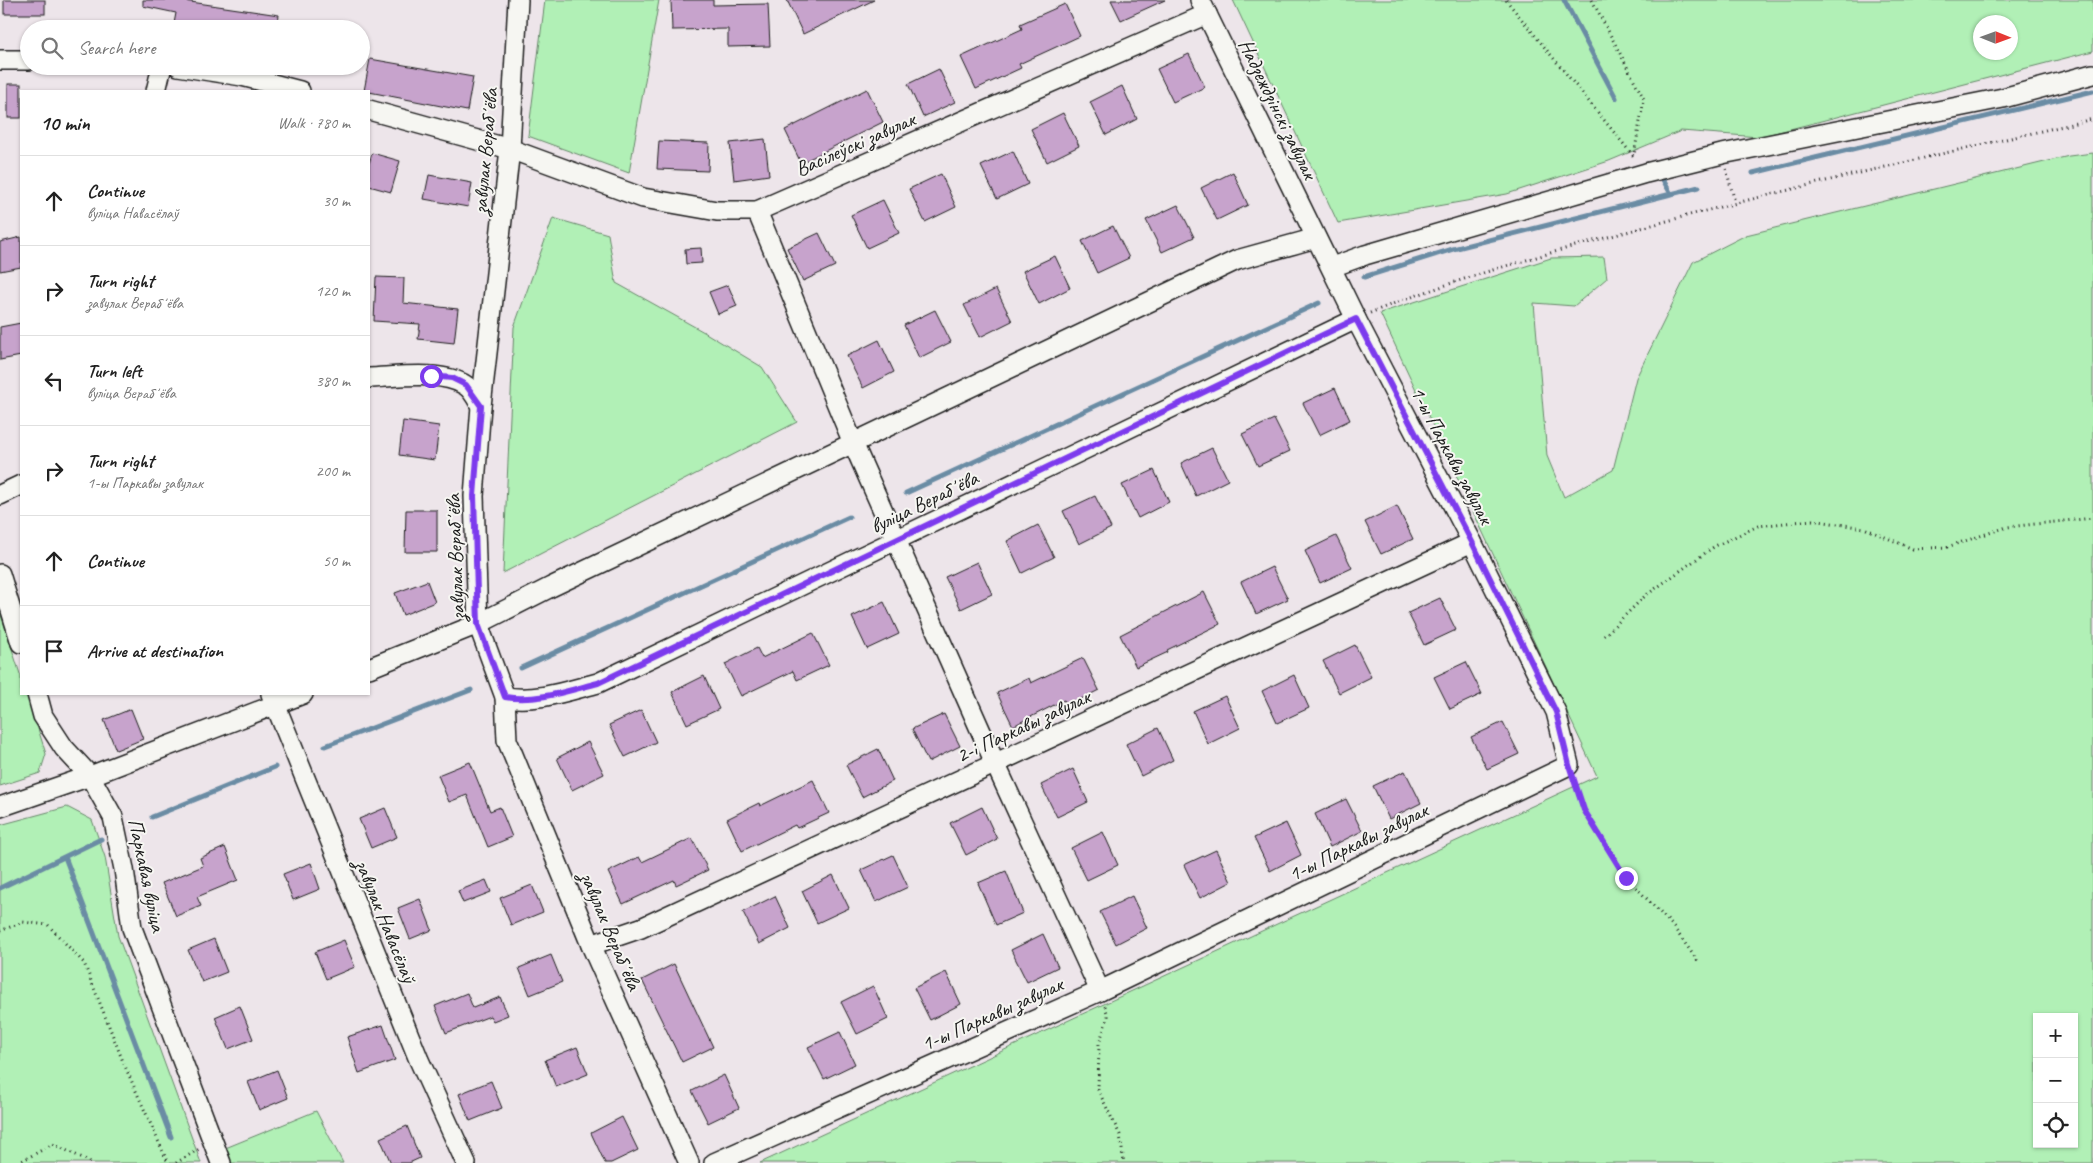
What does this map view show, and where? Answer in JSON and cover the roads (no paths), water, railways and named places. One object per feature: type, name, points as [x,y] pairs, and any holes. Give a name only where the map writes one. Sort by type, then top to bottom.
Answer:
[{"type":"street","name":"завулак Верабʼёва","points":[[518,0],[510,148],[481,406],[474,496],[478,624],[505,697],[507,740],[591,945],[689,1163]]},
{"type":"street","name":"Васілеўскі завулак","points":[[370,110],[510,148],[643,198],[717,211],[757,211],[1203,7]]},
{"type":"street","name":"Надзеждзінскі завулак","points":[[1203,7],[1332,267]]},
{"type":"street","points":[[0,60],[20,60]]},
{"type":"street","points":[[1332,267],[1365,255],[1646,173],[1722,154],[2003,98],[2093,74]]},
{"type":"street","points":[[156,90],[160,75]]},
{"type":"street","points":[[236,75],[296,90]]},
{"type":"street","points":[[757,211],[853,442],[995,763],[1100,991]]},
{"type":"street","points":[[370,668],[478,624],[853,442],[1237,260],[1316,238]]},
{"type":"street","name":"1-ы Паркавы завулак","points":[[714,1163],[1100,991],[1569,765],[1556,712],[1472,542],[1356,319],[1332,267]]},
{"type":"street","name":"вуліца Верабʼёва","points":[[505,697],[523,700],[598,683],[1356,319]]},
{"type":"street","points":[[370,378],[431,376],[452,378],[466,385],[481,406]]},
{"type":"street","points":[[0,495],[20,486]]},
{"type":"street","name":"2-і Паркавы завулак","points":[[591,945],[641,928],[1472,542]]},
{"type":"street","points":[[0,574],[20,641]]},
{"type":"street","name":"Паркавая вуліца","points":[[37,695],[44,716],[64,748],[90,776],[112,817],[124,869],[132,928],[221,1163]]},
{"type":"street","points":[[0,806],[90,776],[272,700],[298,695]]},
{"type":"street","name":"завулак Навасёлаў","points":[[272,700],[419,1060],[466,1163]]},
{"type":"waterway","points":[[1564,0],[1616,98]]},
{"type":"waterway","points":[[1753,173],[2093,91]]},
{"type":"waterway","points":[[1662,178],[1671,194]]},
{"type":"waterway","points":[[1364,277],[1453,249],[1699,187]]},
{"type":"waterway","points":[[906,493],[1319,303]]},
{"type":"waterway","points":[[521,668],[849,517]]},
{"type":"waterway","points":[[325,746],[471,690]]},
{"type":"waterway","points":[[152,817],[275,767]]},
{"type":"waterway","points":[[0,888],[101,839]]},
{"type":"waterway","points":[[65,857],[171,1137]]}]
